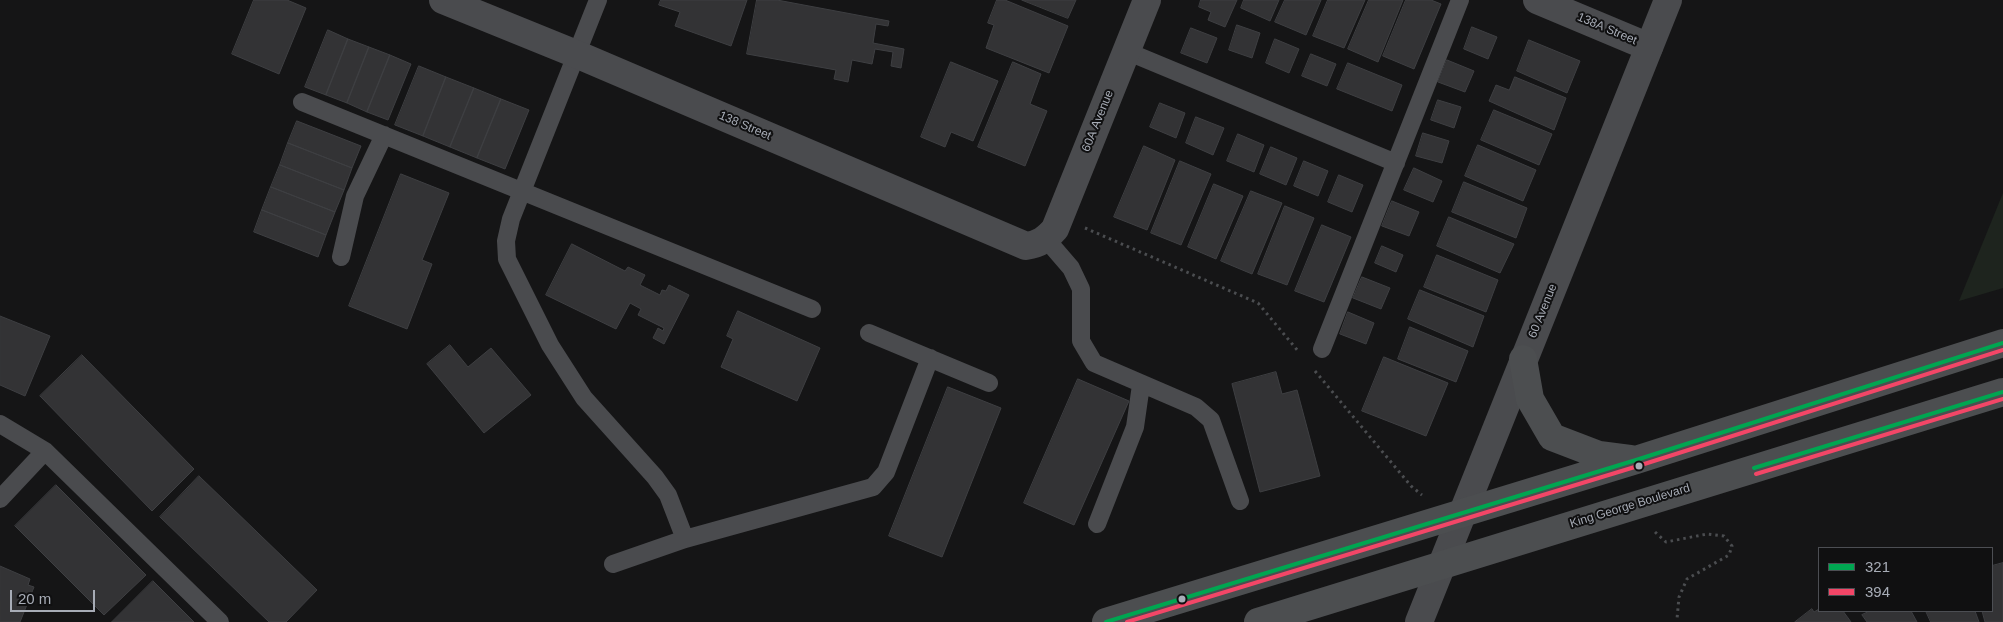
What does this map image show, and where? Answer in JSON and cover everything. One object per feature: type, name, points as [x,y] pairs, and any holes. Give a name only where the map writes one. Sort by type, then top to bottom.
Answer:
[{"type":"main road","points":[[1106,622],[1636,460],[2003,343]]},
{"type":"main road","points":[[1524,359],[1530,399],[1552,436],[1599,456],[1636,460]]},
{"type":"main road","name":"King George Boulevard","points":[[1258,622],[2003,392]]},
{"type":"street","name":"138 Street","points":[[443,0],[576,54],[1026,246],[1037,245],[1046,239]]},
{"type":"street","name":"60A Avenue","points":[[1046,239],[1055,229],[1147,0]]},
{"type":"street","name":"138A Street","points":[[1537,0],[1649,46]]},
{"type":"street","name":"60 Avenue","points":[[1419,622],[1668,0]]},
{"type":"lane","points":[[598,0],[511,219],[506,241],[507,259],[550,345],[584,398],[655,477],[668,495],[686,539]]},
{"type":"lane","points":[[1322,349],[1460,0]]},
{"type":"lane","points":[[1126,51],[1396,163]]},
{"type":"lane","points":[[302,102],[812,309]]},
{"type":"lane","points":[[341,258],[355,196],[384,135]]},
{"type":"lane","points":[[1046,239],[1072,268],[1081,288],[1081,341],[1094,363],[1196,407],[1211,420],[1240,501]]},
{"type":"lane","points":[[869,333],[989,383]]},
{"type":"lane","points":[[613,564],[686,539],[873,487],[886,472],[930,358]]},
{"type":"lane","points":[[1097,524],[1135,427],[1141,384]]},
{"type":"lane","points":[[0,424],[45,451],[220,622]]},
{"type":"lane","points":[[0,499],[45,451]]},
{"type":"path","points":[[1080,226],[1258,303],[1303,356]]},
{"type":"path","points":[[1309,364],[1411,486],[1425,497]]},
{"type":"path","points":[[1655,532],[1666,542],[1707,534],[1724,536],[1732,546],[1729,555],[1687,580],[1679,596],[1677,619]]},
{"type":"shaded area","points":[[2003,193],[2003,288],[1959,301]]},
{"type":"building","points":[[254,0],[287,0],[306,8],[279,74],[232,54]]},
{"type":"building","points":[[661,0],[747,0],[731,46],[675,26],[680,12],[659,5]]},
{"type":"building","points":[[757,0],[777,0],[889,21],[888,26],[876,24],[873,43],[904,49],[901,68],[891,66],[893,52],[875,49],[872,64],[852,60],[848,82],[834,79],[836,70],[747,54]]},
{"type":"building","points":[[997,0],[1005,0],[1068,26],[1049,73],[986,48],[994,25],[988,23]]},
{"type":"building","points":[[1022,0],[1076,0],[1068,18]]},
{"type":"building","points":[[1201,0],[1237,0],[1225,27],[1208,20],[1211,12],[1199,7]]},
{"type":"building","points":[[1244,0],[1279,0],[1270,21],[1241,8]]},
{"type":"building","points":[[1285,0],[1321,0],[1306,35],[1275,22]]},
{"type":"building","points":[[1328,0],[1365,0],[1344,48],[1313,36]]},
{"type":"building","points":[[1369,0],[1403,0],[1378,62],[1348,49]]},
{"type":"building","points":[[1406,0],[1431,0],[1441,4],[1414,69],[1383,56]]},
{"type":"building","points":[[1237,25],[1260,33],[1252,58],[1229,50]]},
{"type":"building","points":[[1472,27],[1497,37],[1488,59],[1464,49]]},
{"type":"building","points":[[1191,28],[1217,38],[1207,63],[1181,53]]},
{"type":"building","points":[[328,30],[348,39],[326,95],[305,87]]},
{"type":"building","points":[[348,39],[369,47],[347,103],[326,95]]},
{"type":"building","points":[[1275,39],[1299,49],[1289,73],[1266,63]]},
{"type":"building","points":[[1529,40],[1580,61],[1567,93],[1517,71]]},
{"type":"building","points":[[369,47],[390,55],[367,112],[347,103]]},
{"type":"building","points":[[1311,54],[1336,64],[1327,86],[1302,76]]},
{"type":"building","points":[[390,55],[411,64],[388,120],[367,112]]},
{"type":"building","points":[[1447,60],[1474,71],[1465,92],[1438,82]]},
{"type":"building","points":[[951,62],[998,81],[973,141],[951,132],[945,147],[921,137]]},
{"type":"building","points":[[1013,62],[1041,74],[1030,104],[1047,111],[1025,166],[978,147]]},
{"type":"building","points":[[1348,63],[1402,85],[1392,111],[1337,89]]},
{"type":"building","points":[[419,66],[446,77],[423,136],[395,125]]},
{"type":"building","points":[[446,77],[474,88],[450,147],[423,136]]},
{"type":"building","points":[[1515,77],[1566,98],[1554,130],[1489,101],[1496,85],[1509,90]]},
{"type":"building","points":[[474,88],[501,99],[477,158],[450,147]]},
{"type":"building","points":[[501,99],[529,110],[505,169],[477,158]]},
{"type":"building","points":[[1438,100],[1461,107],[1454,128],[1431,120]]},
{"type":"building","points":[[1160,103],[1185,113],[1176,138],[1150,127]]},
{"type":"building","points":[[1494,110],[1552,134],[1539,165],[1481,140]]},
{"type":"building","points":[[1196,117],[1224,128],[1213,155],[1186,143]]},
{"type":"building","points":[[297,121],[361,146],[352,168],[288,143]]},
{"type":"building","points":[[1423,133],[1449,141],[1442,163],[1416,156]]},
{"type":"building","points":[[1238,134],[1264,145],[1254,172],[1227,161]]},
{"type":"building","points":[[288,143],[352,168],[344,190],[280,165]]},
{"type":"building","points":[[1478,145],[1536,170],[1523,201],[1465,176]]},
{"type":"building","points":[[1144,146],[1175,160],[1147,230],[1114,217]]},
{"type":"building","points":[[1271,147],[1297,158],[1286,185],[1260,174]]},
{"type":"building","points":[[1180,161],[1211,174],[1181,245],[1151,233]]},
{"type":"building","points":[[1304,161],[1328,171],[1318,196],[1294,186]]},
{"type":"building","points":[[280,165],[344,190],[335,212],[271,187]]},
{"type":"building","points":[[1414,168],[1442,181],[1433,202],[1404,190]]},
{"type":"building","points":[[401,174],[449,193],[422,260],[432,264],[407,329],[349,306]]},
{"type":"building","points":[[1339,175],[1363,185],[1352,212],[1328,202]]},
{"type":"building","points":[[1464,182],[1527,208],[1516,238],[1452,212]]},
{"type":"building","points":[[1214,184],[1243,196],[1216,259],[1188,247]]},
{"type":"building","points":[[271,187],[335,212],[326,235],[262,210]]},
{"type":"building","points":[[1251,191],[1282,203],[1252,274],[1221,261]]},
{"type":"building","points":[[1392,201],[1419,212],[1409,236],[1382,226]]},
{"type":"building","points":[[1285,206],[1314,218],[1287,285],[1258,274]]},
{"type":"building","points":[[262,210],[326,235],[318,257],[254,232]]},
{"type":"building","points":[[1449,217],[1514,244],[1500,273],[1437,246]]},
{"type":"building","points":[[1322,225],[1351,237],[1324,302],[1295,291]]},
{"type":"building","points":[[572,244],[625,271],[628,267],[645,275],[640,285],[660,295],[662,290],[666,291],[669,285],[689,295],[664,344],[653,338],[658,328],[663,331],[664,328],[638,315],[641,309],[630,303],[616,329],[546,295]]},
{"type":"building","points":[[1382,246],[1403,255],[1396,272],[1375,263]]},
{"type":"building","points":[[1437,255],[1498,280],[1486,312],[1424,287]]},
{"type":"building","points":[[1362,277],[1390,288],[1381,309],[1353,298]]},
{"type":"building","points":[[1420,290],[1484,316],[1473,347],[1408,319]]},
{"type":"building","points":[[738,311],[820,348],[797,401],[721,367],[733,339],[727,336]]},
{"type":"building","points":[[1348,312],[1374,323],[1366,344],[1340,334]]},
{"type":"building","points":[[0,316],[50,336],[25,396],[0,385]]},
{"type":"building","points":[[1410,327],[1468,351],[1456,382],[1398,359]]},
{"type":"building","points":[[450,345],[468,367],[491,348],[531,395],[484,433],[427,364]]},
{"type":"building","points":[[82,355],[194,469],[152,511],[40,396]]},
{"type":"building","points":[[1384,357],[1448,383],[1426,436],[1362,411]]},
{"type":"building","points":[[1276,372],[1282,394],[1297,390],[1320,476],[1260,492],[1232,384]]},
{"type":"building","points":[[1078,379],[1129,401],[1074,525],[1024,503]]},
{"type":"building","points":[[948,387],[1001,408],[942,557],[889,536]]},
{"type":"building","points":[[199,476],[317,590],[286,622],[269,622],[160,517]]},
{"type":"building","points":[[56,485],[146,575],[104,615],[15,526]]},
{"type":"building","points":[[2003,563],[2003,622],[1985,622],[1982,612],[1993,612],[1993,566]]},
{"type":"building","points":[[0,566],[30,579],[28,585],[34,587],[20,622],[0,622]]},
{"type":"building","points":[[153,581],[194,622],[112,622]]},
{"type":"building","points":[[1812,609],[1814,612],[1818,610],[1818,612],[1844,612],[1851,622],[1795,622]]},
{"type":"building","points":[[1868,612],[1912,612],[1917,622],[1867,622],[1862,615]]},
{"type":"building","points":[[1926,612],[1975,612],[1979,622],[1931,622]]},
{"type":"transit line","name":"321","points":[[1106,622],[1636,460],[2003,343]]},
{"type":"transit line","name":"394","points":[[1127,622],[1638,466],[2003,350]]},
{"type":"transit line","name":"321","points":[[1754,468],[2003,392]]},
{"type":"transit line","name":"394","points":[[1756,474],[2003,399]]}]
